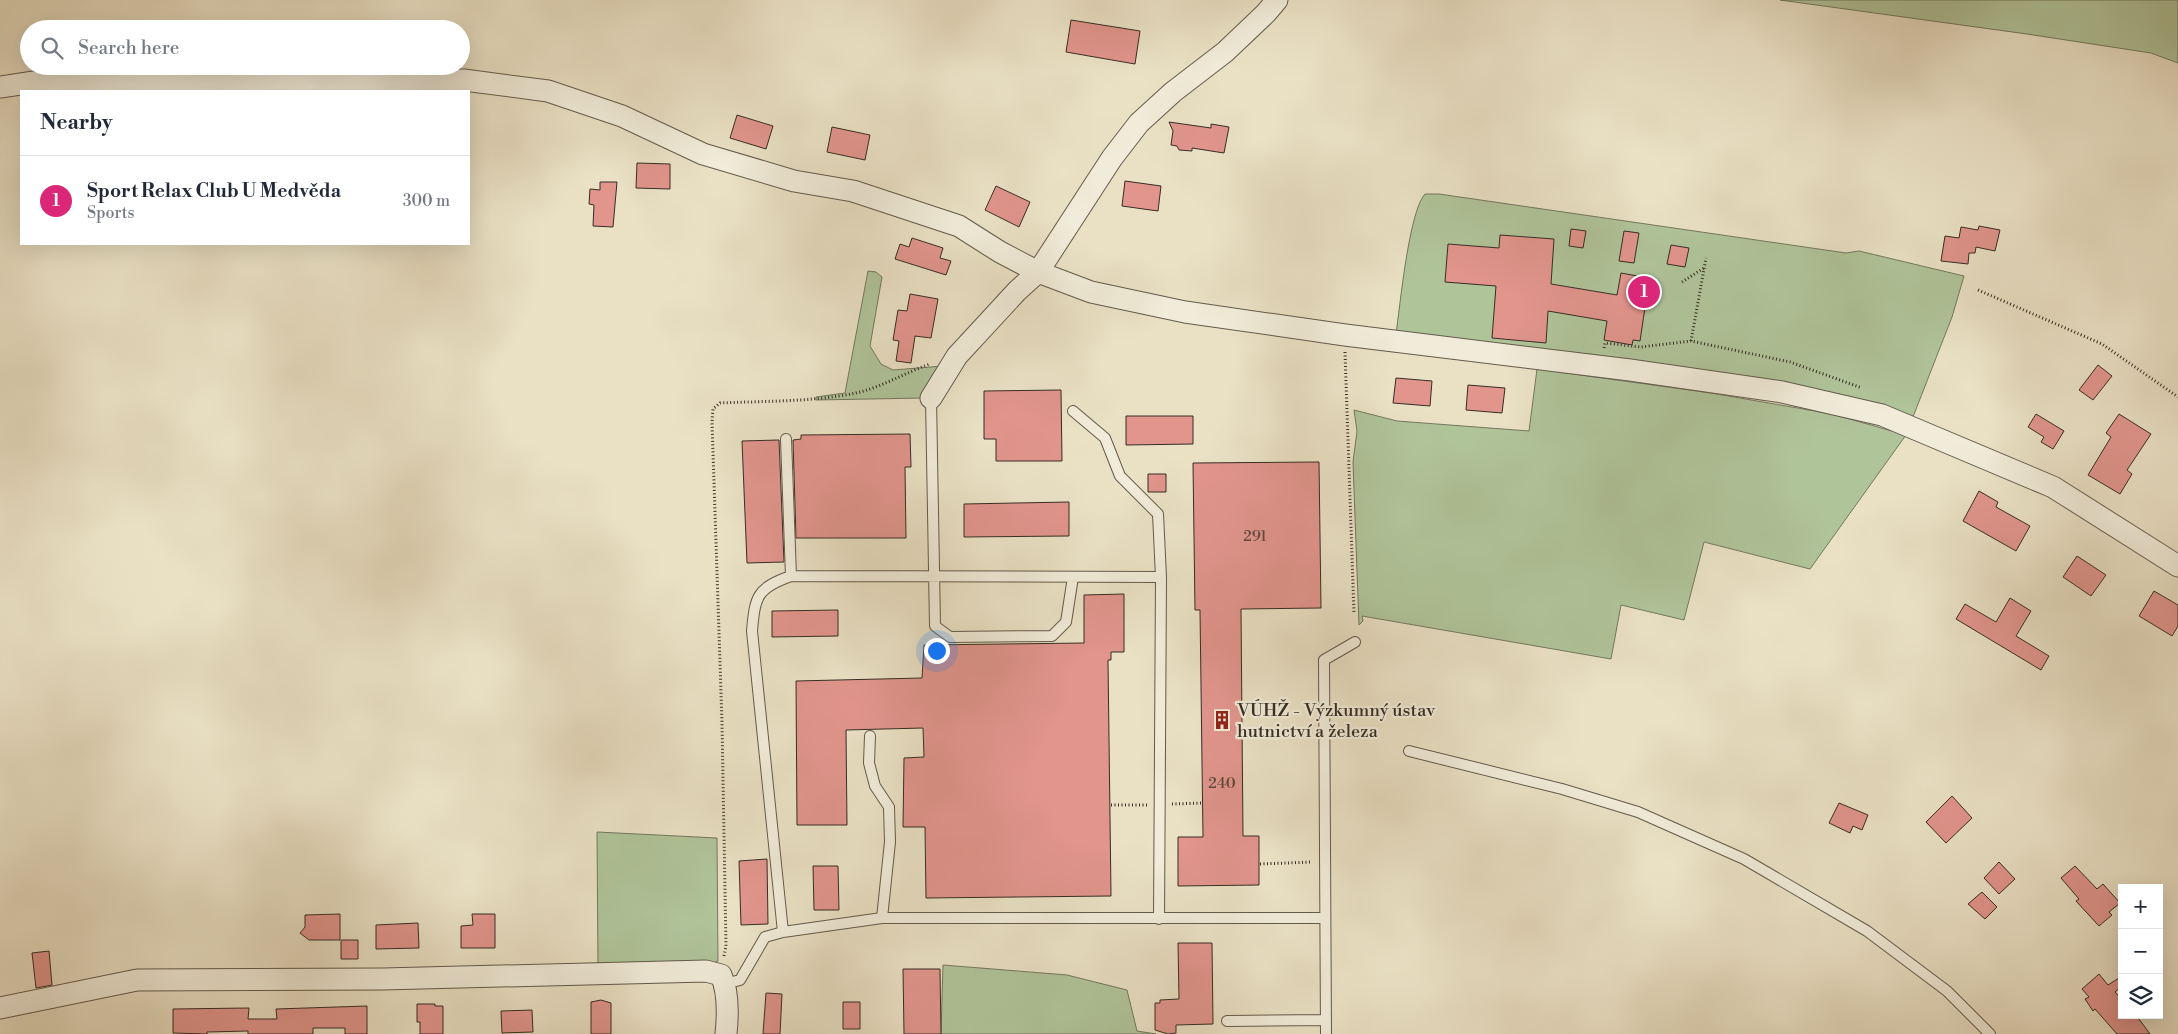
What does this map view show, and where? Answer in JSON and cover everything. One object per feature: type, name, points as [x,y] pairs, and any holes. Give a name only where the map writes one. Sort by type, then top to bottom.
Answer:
[{"type":"street","points":[[931,398],[956,356],[1017,291],[1038,272],[1112,158],[1139,123],[1173,92],[1225,52],[1277,0]]},
{"type":"street","points":[[0,87],[34,82],[464,80],[548,91],[622,116],[704,154],[794,181],[853,191],[959,226],[1000,252],[1038,272],[1091,292],[1185,312],[1601,366],[1782,392],[1882,414],[2053,487],[2178,566]]},
{"type":"street","points":[[0,1008],[137,980],[383,978],[706,971],[721,975],[725,984],[728,1015],[726,1034]]},
{"type":"lane","points":[[931,398],[935,626],[950,637],[1052,636],[1066,622],[1073,577]]},
{"type":"lane","points":[[1073,411],[1105,438],[1120,476],[1158,514],[1161,578],[1159,918]]},
{"type":"lane","points":[[786,439],[791,576]]},
{"type":"lane","points":[[783,932],[752,631],[755,603],[770,583],[791,576],[1161,578]]},
{"type":"lane","points":[[1326,1034],[1324,660],[1355,642]]},
{"type":"lane","points":[[870,736],[869,763],[875,786],[889,808],[890,842],[882,918]]},
{"type":"lane","points":[[1409,751],[1562,789],[1638,812],[1744,859],[1867,931],[1947,991],[1990,1034]]},
{"type":"lane","points":[[725,984],[740,980],[765,937],[783,932],[882,918],[1325,918]]},
{"type":"lane","points":[[1227,1021],[1326,1020]]},
{"type":"path","points":[[1691,341],[1706,258]]},
{"type":"path","points":[[1682,282],[1704,268]]},
{"type":"path","points":[[1978,290],[2102,344],[2178,397]]},
{"type":"path","points":[[1345,334],[1354,614]]},
{"type":"path","points":[[1601,366],[1605,343],[1641,347],[1691,341],[1790,362],[1862,388]]},
{"type":"path","points":[[1260,864],[1325,862]]},
{"type":"green space","points":[[1780,0],[2178,0],[2178,63],[2151,53]]},
{"type":"green space","points":[[1425,194],[1439,194],[1846,253],[1859,251],[1964,276],[1952,317],[1911,422],[1396,334],[1410,238],[1419,204]]},
{"type":"green space","points":[[868,271],[876,272],[882,277],[870,346],[881,364],[893,370],[943,366],[923,398],[816,400],[816,397],[845,393]]},
{"type":"green space","points":[[1537,369],[1711,393],[1832,414],[1906,435],[1810,569],[1704,542],[1684,620],[1621,605],[1611,659],[1362,616],[1363,621],[1359,625],[1353,462],[1357,431],[1354,410],[1397,421],[1529,431]]},
{"type":"green space","points":[[597,832],[717,838],[718,961],[706,967],[598,967]]},
{"type":"green space","points":[[943,965],[1067,975],[1127,990],[1137,1031],[1156,1034],[941,1034]]},
{"type":"building","points":[[1071,20],[1140,31],[1135,64],[1066,52]]},
{"type":"building","points":[[737,115],[773,126],[766,149],[730,138]]},
{"type":"building","points":[[1169,122],[1211,128],[1211,124],[1229,127],[1224,153],[1192,148],[1192,151],[1179,150],[1177,146],[1171,145],[1173,131]]},
{"type":"building","points":[[832,127],[870,135],[865,160],[827,152]]},
{"type":"building","points":[[637,163],[670,164],[670,189],[636,188]]},
{"type":"building","points":[[1125,181],[1161,186],[1158,211],[1122,206]]},
{"type":"building","points":[[600,182],[617,182],[613,227],[593,226],[594,205],[589,204],[590,189],[600,190]]},
{"type":"building","points":[[996,186],[1030,202],[1019,227],[985,210]]},
{"type":"building","points":[[1979,226],[2000,230],[1995,251],[1976,247],[1975,253],[1969,253],[1968,264],[1941,261],[1945,236],[1959,238],[1961,227],[1978,230]]},
{"type":"building","points":[[1571,229],[1586,231],[1583,248],[1569,246]]},
{"type":"building","points":[[1624,231],[1639,233],[1634,263],[1619,261]]},
{"type":"building","points":[[1500,235],[1554,239],[1551,284],[1617,295],[1621,273],[1654,279],[1650,302],[1646,301],[1640,341],[1633,340],[1632,345],[1604,340],[1607,321],[1548,311],[1546,343],[1492,338],[1496,286],[1445,282],[1448,244],[1499,248]]},
{"type":"building","points":[[912,238],[943,248],[940,258],[951,261],[946,275],[895,259],[900,244],[909,247]]},
{"type":"building","points":[[1671,245],[1689,248],[1685,267],[1667,264]]},
{"type":"building","points":[[910,294],[938,299],[931,338],[915,336],[911,363],[896,361],[899,341],[893,340],[898,310],[907,311]]},
{"type":"building","points":[[2098,365],[2112,376],[2093,400],[2079,390]]},
{"type":"building","points":[[1396,378],[1432,381],[1430,406],[1393,403]]},
{"type":"building","points":[[1468,385],[1505,388],[1502,413],[1466,410]]},
{"type":"building","points":[[1061,390],[1062,461],[996,461],[996,439],[984,439],[984,391]]},
{"type":"building","points":[[2036,414],[2064,431],[2053,449],[2041,442],[2044,437],[2028,427]]},
{"type":"building","points":[[2119,414],[2151,434],[2127,470],[2132,474],[2120,494],[2088,475],[2111,437],[2106,433]]},
{"type":"building","points":[[1126,416],[1193,416],[1193,444],[1126,445]]},
{"type":"building","points":[[910,434],[911,467],[905,467],[906,538],[796,538],[793,440],[801,439],[801,435]]},
{"type":"building","points":[[779,440],[784,562],[747,563],[742,441]]},
{"type":"building","points":[[1319,462],[1321,608],[1241,609],[1243,836],[1259,836],[1259,885],[1178,886],[1178,837],[1203,837],[1200,610],[1195,610],[1193,463]]},
{"type":"building","points":[[1148,474],[1166,474],[1166,492],[1148,492]]},
{"type":"building","points":[[1979,491],[1998,502],[1996,507],[2030,526],[2016,551],[1963,521]]},
{"type":"building","points":[[1069,502],[1069,536],[964,537],[964,504]]},
{"type":"building","points":[[2077,556],[2106,575],[2091,596],[2063,577]]},
{"type":"building","points":[[2154,591],[2178,605],[2178,626],[2172,636],[2139,616]]},
{"type":"building","points":[[1124,594],[1124,652],[1111,652],[1111,660],[1108,660],[1111,896],[926,898],[925,827],[903,827],[904,758],[924,757],[923,728],[846,730],[847,825],[797,825],[796,681],[922,678],[924,645],[1084,643],[1084,595]]},
{"type":"building","points":[[2010,598],[2031,611],[2016,636],[2049,656],[2041,670],[1956,619],[1965,604],[1996,622]]},
{"type":"building","points":[[838,610],[838,636],[772,637],[772,611]]},
{"type":"building","points":[[1952,796],[1972,818],[1946,843],[1926,822]]},
{"type":"building","points":[[1839,803],[1868,815],[1862,830],[1853,826],[1850,833],[1829,823]]},
{"type":"building","points":[[767,859],[768,924],[741,925],[739,861]]},
{"type":"building","points":[[1999,862],[2015,879],[1999,894],[1984,878]]},
{"type":"building","points":[[813,866],[838,866],[839,910],[814,910]]},
{"type":"building","points":[[2075,866],[2097,889],[2103,884],[2118,901],[2118,905],[2109,912],[2112,915],[2099,926],[2076,901],[2079,899],[2061,878]]},
{"type":"building","points":[[1982,892],[1997,907],[1985,919],[1968,904]]},
{"type":"building","points":[[340,914],[340,940],[309,940],[300,933],[305,927],[305,915]]},
{"type":"building","points":[[472,914],[495,914],[495,948],[461,948],[461,926],[473,925]]},
{"type":"building","points":[[418,923],[419,948],[376,949],[376,925]]},
{"type":"building","points":[[341,940],[358,940],[358,959],[341,959]]},
{"type":"building","points":[[1178,943],[1212,943],[1213,1024],[1176,1025],[1176,1033],[1168,1034],[1155,1030],[1155,1003],[1160,1003],[1160,1000],[1179,999]]},
{"type":"building","points":[[49,951],[52,985],[36,988],[32,953]]},
{"type":"building","points":[[903,969],[940,969],[941,1034],[904,1034]]},
{"type":"building","points":[[2099,974],[2108,985],[2118,979],[2118,989],[2115,992],[2118,995],[2118,1019],[2139,1019],[2150,1034],[2117,1034],[2095,1009],[2093,1011],[2085,999],[2089,997],[2082,989]]},
{"type":"building","points":[[766,993],[782,994],[780,1034],[763,1034]]},
{"type":"building","points":[[601,1000],[611,1003],[611,1034],[591,1034],[591,1002]]},
{"type":"building","points":[[843,1002],[860,1002],[860,1029],[843,1029]]},
{"type":"building","points":[[417,1004],[443,1006],[443,1034],[420,1034],[420,1022],[417,1022]]},
{"type":"building","points":[[367,1006],[367,1034],[345,1034],[345,1028],[313,1028],[313,1034],[248,1034],[248,1031],[207,1032],[207,1034],[173,1033],[173,1009],[249,1008],[248,1019],[277,1019],[276,1009]]},
{"type":"building","points":[[532,1010],[533,1032],[502,1033],[501,1011]]},
{"type":"place","name":"Sport Relax Club U Medvěda","points":[[1644,292]]},
{"type":"place","name":"VÚHŽ - Výzkumný ústav hutnictví a železa","points":[[1222,720]]}]
